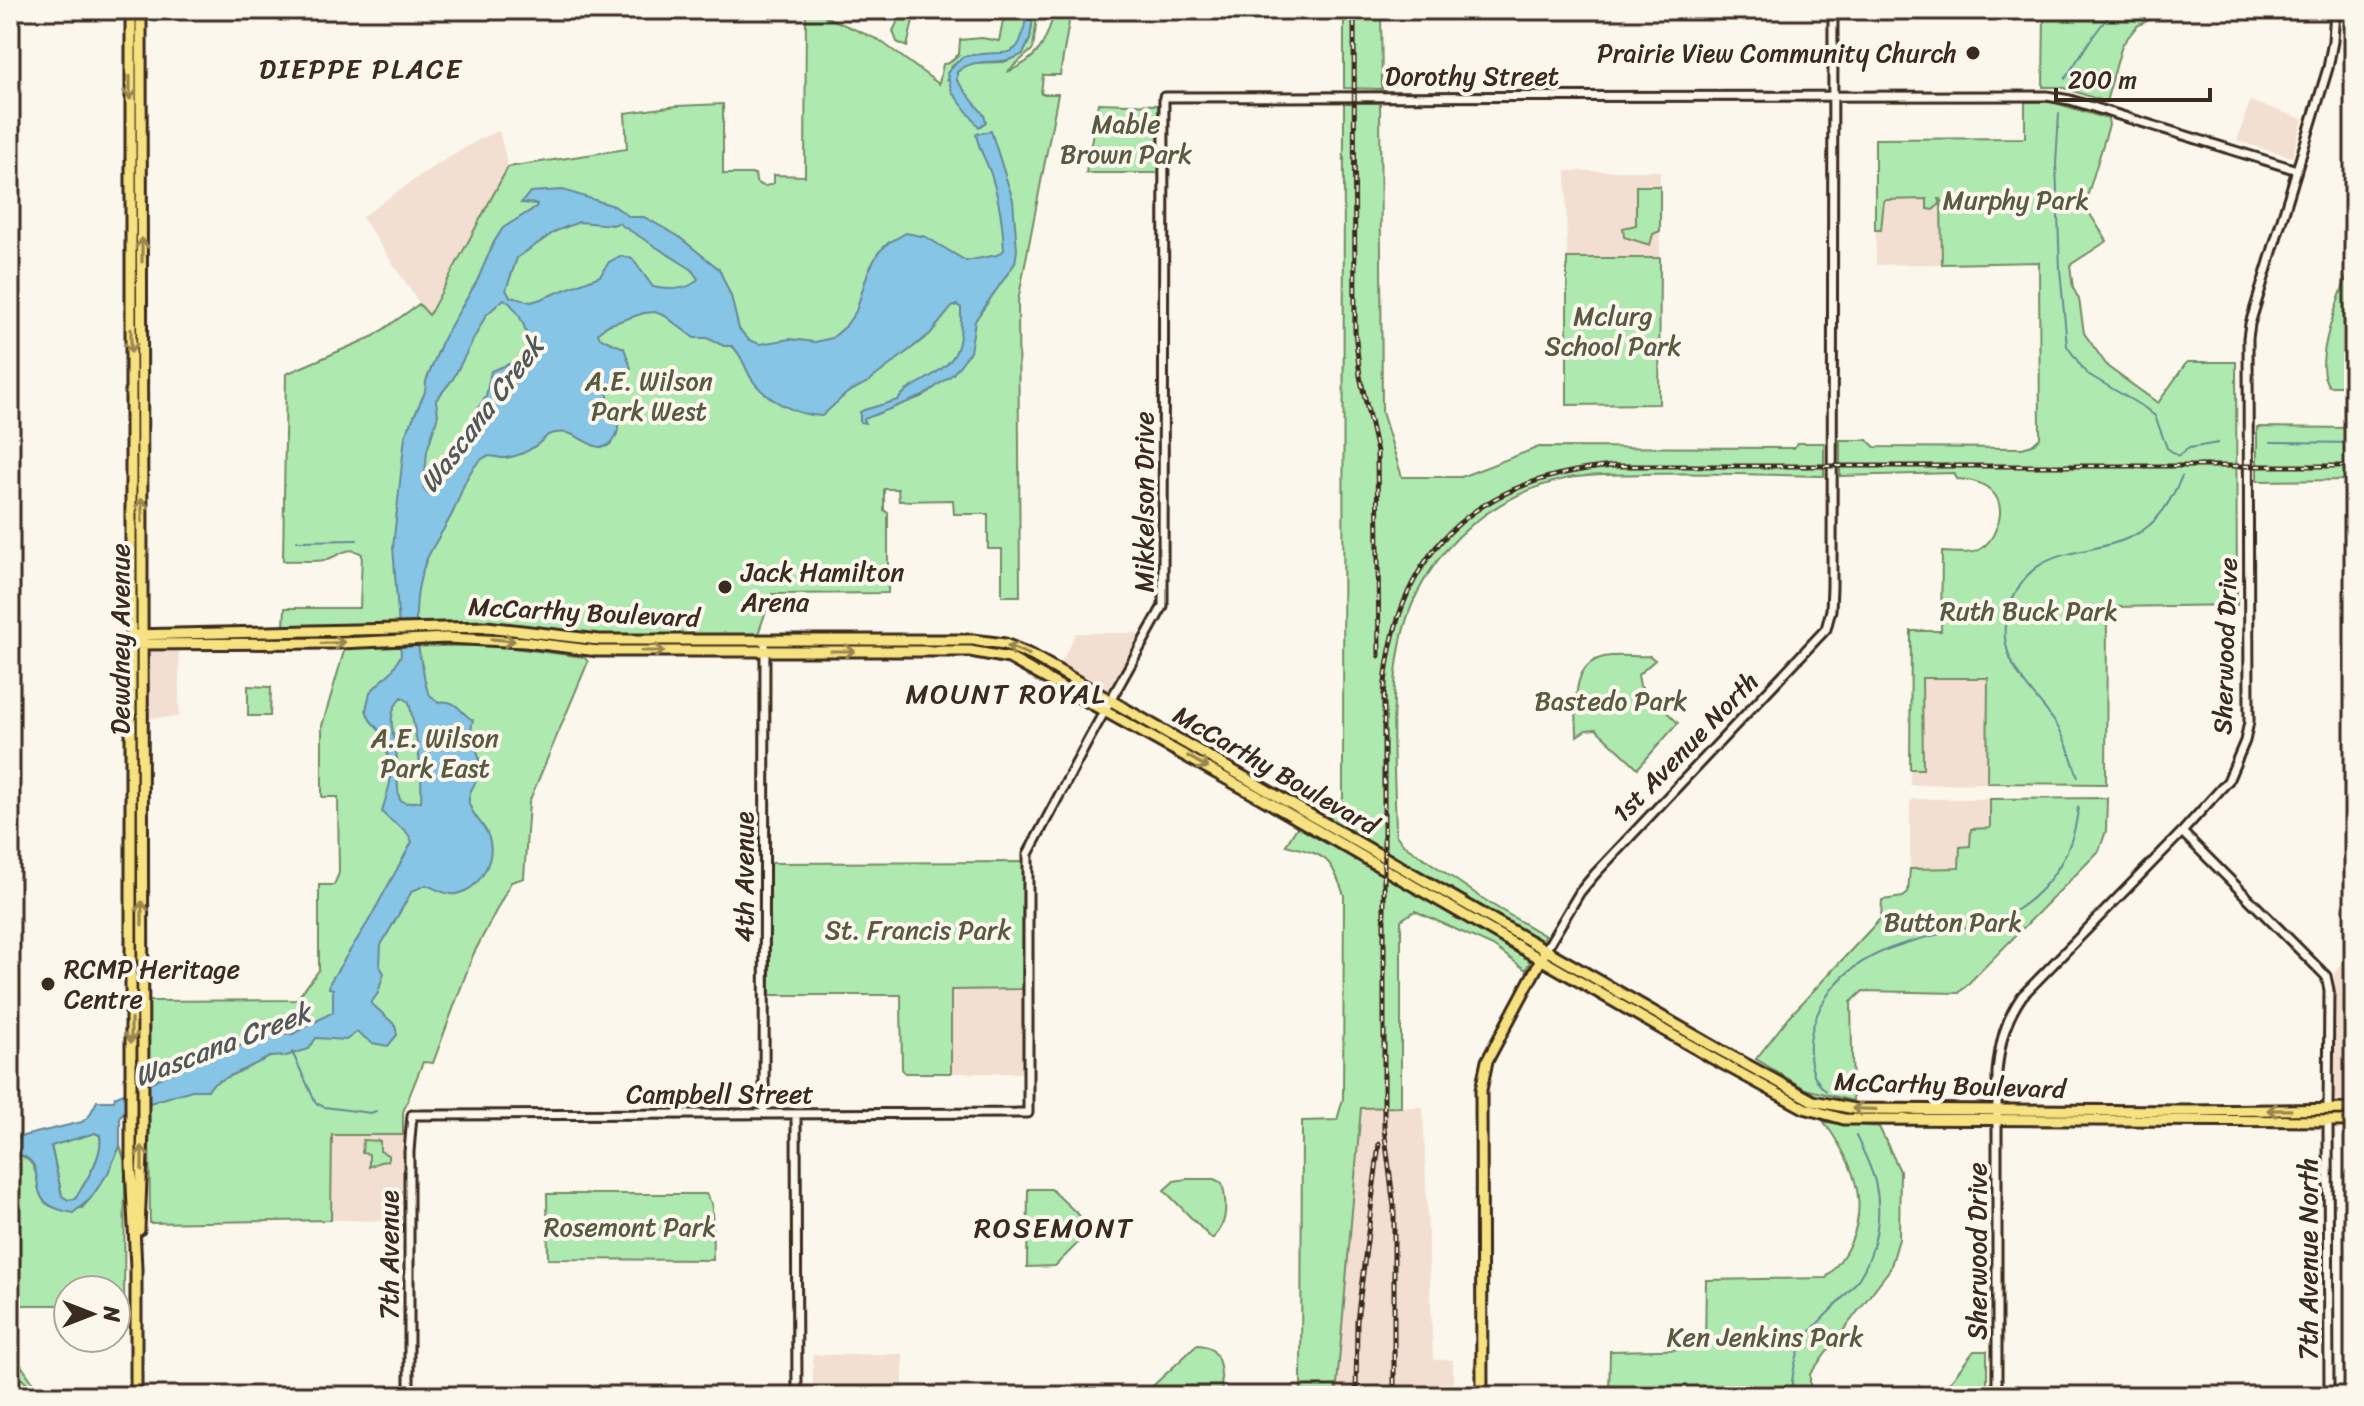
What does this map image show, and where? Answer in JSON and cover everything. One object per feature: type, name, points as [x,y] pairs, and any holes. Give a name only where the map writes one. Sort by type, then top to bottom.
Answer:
[{"type":"main road","name":"Dewdney Avenue","points":[[131,10],[131,1128],[136,1396]]},
{"type":"main road","name":"Dewdney Avenue","points":[[136,1268],[143,1129],[141,10]]},
{"type":"main road","name":"McCarthy Boulevard","points":[[142,640],[277,633],[425,634],[487,627],[599,640],[765,646],[973,640],[1005,644],[1033,656],[1108,705],[1286,799],[1543,955],[1813,1101],[1855,1109],[1998,1116],[2354,1121]]},
{"type":"main road","points":[[262,644],[277,633],[293,644]]},
{"type":"main road","name":"McCarthy Boulevard","points":[[131,640],[293,644],[388,635]]},
{"type":"main road","name":"1st Avenue North","points":[[1482,1396],[1481,1090],[1487,1061],[1543,955]]},
{"type":"main road","name":"McCarthy Boulevard","points":[[1998,1116],[2354,1109]]},
{"type":"street","name":"1st Avenue North","points":[[1543,955],[1580,892],[1595,874],[1826,629],[1832,587],[1833,10]]},
{"type":"street","name":"Sherwood Drive","points":[[1997,1396],[1998,1116],[2002,1035],[2022,996],[2228,781],[2247,731],[2248,338],[2328,68],[2335,10]]},
{"type":"street","name":"Dorothy Street","points":[[1164,97],[2061,97],[2297,170]]},
{"type":"street","name":"Mikkelson Drive","points":[[1028,1113],[1028,854],[1163,606],[1164,97]]},
{"type":"street","name":"4th Avenue","points":[[764,1114],[765,646]]},
{"type":"street","points":[[2182,832],[2326,976],[2329,990],[2328,1108]]},
{"type":"street","name":"Campbell Street","points":[[412,1115],[1028,1113]]},
{"type":"street","points":[[796,1114],[797,1396]]},
{"type":"street","name":"7th Avenue","points":[[409,1396],[409,1152],[412,1115]]},
{"type":"street","name":"7th Avenue North","points":[[2328,1121],[2329,1396]]},
{"type":"shaded area","points":[[2250,101],[2303,119],[2292,157],[2237,141]]},
{"type":"shaded area","points":[[499,131],[508,167],[427,315],[362,217],[431,168]]},
{"type":"shaded area","points":[[1566,171],[1660,171],[1660,258],[1567,258]]},
{"type":"shaded area","points":[[1941,199],[1942,264],[1876,265],[1875,200]]},
{"type":"shaded area","points":[[1076,633],[1140,635],[1107,692],[1060,665]]},
{"type":"shaded area","points":[[148,650],[179,650],[179,717],[147,718]]},
{"type":"shaded area","points":[[1911,678],[1988,678],[1987,783],[1910,785]]},
{"type":"shaded area","points":[[1913,799],[1990,799],[1990,829],[1970,846],[1960,847],[1959,868],[1910,869],[1910,803]]},
{"type":"shaded area","points":[[2354,952],[2354,1104],[2340,1104],[2334,1098],[2334,973]]},
{"type":"shaded area","points":[[951,989],[1022,989],[1023,1073],[951,1073]]},
{"type":"shaded area","points":[[1361,1107],[1423,1107],[1433,1360],[1453,1360],[1453,1396],[1336,1396]]},
{"type":"shaded area","points":[[331,1135],[403,1135],[402,1221],[331,1220]]},
{"type":"shaded area","points":[[903,1354],[903,1396],[813,1396],[813,1355]]},
{"type":"green space","name":"A.E. Wilson Park West","points":[[806,10],[879,40],[939,84],[943,64],[959,54],[960,40],[982,38],[999,41],[1003,21],[1016,10],[1027,10],[1022,42],[1014,50],[1004,54],[969,57],[951,67],[947,79],[961,86],[957,72],[969,63],[1004,62],[1023,54],[1030,39],[1034,10],[1038,10],[1033,49],[1007,72],[1027,61],[1040,48],[1055,10],[1071,10],[1060,75],[1043,75],[1041,94],[1058,94],[1018,301],[1020,596],[1002,596],[1002,549],[988,549],[988,514],[954,514],[953,500],[899,501],[898,489],[884,489],[884,510],[888,513],[888,593],[772,594],[758,634],[591,634],[494,623],[284,627],[285,608],[360,608],[362,554],[352,550],[324,560],[283,561],[286,374],[374,336],[419,304],[429,315],[508,167],[627,149],[625,113],[723,104],[723,174],[755,174],[756,182],[765,186],[774,183],[774,175],[805,176]]},
{"type":"green space","points":[[903,10],[920,10],[914,16],[907,47],[897,42],[893,31]]},
{"type":"green space","points":[[1344,10],[1381,10],[1382,89],[1344,88]]},
{"type":"green space","points":[[2053,10],[2168,10],[2137,26],[2122,45],[2106,102],[2061,87],[2043,87],[2044,13]]},
{"type":"green space","points":[[2025,102],[2052,102],[2108,119],[2109,125],[2087,197],[2088,211],[2107,241],[2070,265],[2084,333],[2108,367],[2158,403],[2187,362],[2236,362],[2237,605],[2112,607],[2107,611],[2106,784],[1987,783],[1988,678],[1922,678],[1923,769],[1910,769],[1911,631],[1941,631],[1942,552],[1971,552],[1984,546],[1992,537],[1999,520],[1998,501],[1987,487],[1957,479],[1954,473],[1840,476],[1840,440],[1867,440],[1875,447],[2022,448],[2040,438],[2039,262],[1942,264],[1941,199],[1938,199],[1940,204],[1933,210],[1927,209],[1927,199],[1884,200],[1881,230],[1875,230],[1875,139],[2025,138]]},
{"type":"green space","name":"Mable Brown Park","points":[[1098,103],[1158,105],[1159,173],[1086,173]]},
{"type":"green space","points":[[1344,103],[1380,103],[1382,412],[1402,477],[1461,477],[1539,447],[1794,448],[1797,443],[1824,443],[1824,476],[1688,473],[1596,475],[1551,482],[1517,495],[1486,514],[1446,550],[1424,581],[1408,616],[1397,665],[1393,738],[1396,835],[1403,844],[1491,904],[1545,936],[1543,940],[1516,928],[1328,817],[1343,798]]},
{"type":"green space","points":[[1636,186],[1660,186],[1660,231],[1653,234],[1650,245],[1624,237],[1623,228],[1636,225]]},
{"type":"green space","name":"Mclurg School Park","points":[[1567,258],[1660,258],[1659,404],[1567,405]]},
{"type":"green space","points":[[2350,267],[2354,267],[2354,386],[2329,386],[2324,376],[2325,346]]},
{"type":"green space","points":[[2257,427],[2354,428],[2354,480],[2257,481]]},
{"type":"green space","name":"A.E. Wilson Park East","points":[[489,645],[584,657],[588,662],[529,802],[524,878],[511,882],[473,955],[433,1063],[423,1062],[403,1112],[403,1135],[332,1135],[331,1220],[150,1223],[148,1001],[296,1000],[319,970],[319,885],[334,885],[339,873],[338,797],[322,797],[322,726],[345,648]]},
{"type":"green space","name":"Bastedo Park","points":[[1609,656],[1650,656],[1655,660],[1638,675],[1640,686],[1678,723],[1638,768],[1596,729],[1586,730],[1577,736],[1577,690],[1585,669],[1593,662]]},
{"type":"green space","points":[[248,686],[271,687],[270,716],[248,716]]},
{"type":"green space","name":"Button Park","points":[[2107,798],[2106,831],[2099,851],[1959,993],[1863,991],[1851,1002],[1853,1101],[1805,1089],[1756,1059],[1789,1017],[1881,918],[1882,900],[1903,897],[1908,893],[1910,869],[1959,868],[1960,847],[1970,846],[1971,829],[1990,828],[1990,799]]},
{"type":"green space","points":[[1299,824],[1447,907],[1530,961],[1526,970],[1493,946],[1415,911],[1401,920],[1401,1107],[1361,1108],[1336,1396],[1301,1396],[1302,1121],[1337,1120],[1343,1099],[1344,895],[1330,864],[1318,855],[1286,845]]},
{"type":"green space","name":"St. Francis Park","points":[[1023,862],[1022,989],[951,990],[951,1073],[905,1073],[902,1069],[901,995],[770,995],[770,863]]},
{"type":"green space","name":"Ken Jenkins Park","points":[[1824,1122],[1879,1127],[1900,1171],[1899,1239],[1890,1269],[1810,1374],[1810,1396],[1609,1396],[1610,1351],[1705,1349],[1706,1280],[1826,1278],[1842,1259],[1852,1239],[1858,1201],[1848,1162]]},
{"type":"green space","points":[[95,1133],[100,1136],[96,1160],[75,1199],[68,1200],[62,1196],[51,1145]]},
{"type":"green space","points":[[363,1140],[380,1141],[380,1151],[388,1155],[388,1161],[369,1167],[369,1154],[362,1153]]},
{"type":"green space","points":[[120,1146],[125,1162],[124,1274],[52,1274],[52,1305],[21,1305],[19,1328],[10,1349],[10,1152],[25,1158],[33,1166],[41,1197],[60,1209],[82,1208],[104,1179]]},
{"type":"green space","points":[[1214,1179],[1222,1183],[1225,1213],[1221,1227],[1212,1239],[1164,1190],[1174,1181]]},
{"type":"green space","points":[[1028,1189],[1051,1189],[1084,1220],[1087,1234],[1055,1266],[1027,1267]]},
{"type":"green space","name":"Rosemont Park","points":[[547,1194],[706,1194],[712,1204],[713,1260],[548,1259]]},
{"type":"green space","points":[[1197,1345],[1206,1346],[1217,1356],[1222,1396],[1142,1396]]},
{"type":"green space","points":[[10,1349],[38,1390],[87,1390],[88,1396],[31,1396],[28,1385],[10,1367]]},
{"type":"green space","points":[[1974,1351],[1987,1351],[1987,1396],[1939,1396]]},
{"type":"water","points":[[1027,10],[1034,10],[1030,39],[1023,54],[1005,60],[972,64],[957,72],[957,81],[984,115],[986,122],[979,127],[952,92],[947,73],[962,57],[1009,52],[1015,48],[1024,29]]},
{"type":"water","name":"Wascana Creek","points":[[991,131],[1013,200],[1017,250],[1015,263],[975,321],[970,352],[953,374],[923,396],[864,419],[865,423],[860,422],[860,412],[898,400],[951,359],[959,343],[961,308],[957,305],[930,334],[868,382],[847,393],[822,416],[792,410],[764,393],[732,346],[724,346],[707,338],[694,338],[665,316],[655,312],[644,313],[608,325],[598,333],[600,338],[624,348],[631,368],[616,379],[609,389],[608,397],[618,423],[618,432],[612,442],[602,447],[572,435],[555,433],[518,455],[506,458],[488,456],[476,465],[421,574],[416,630],[428,692],[438,702],[455,705],[473,720],[472,732],[480,768],[469,803],[488,835],[490,853],[485,871],[465,891],[449,894],[426,885],[412,891],[381,945],[380,966],[384,973],[378,993],[371,1003],[395,1025],[397,1035],[388,1046],[372,1043],[357,1032],[346,1040],[316,1038],[309,1049],[270,1057],[213,1084],[208,1090],[192,1090],[127,1110],[120,1116],[120,1146],[108,1173],[90,1199],[73,1213],[54,1208],[44,1200],[39,1192],[33,1164],[25,1157],[10,1152],[10,1139],[82,1122],[97,1101],[114,1101],[121,1094],[252,1041],[293,1034],[333,1012],[330,982],[368,922],[412,842],[407,833],[382,812],[390,783],[389,763],[384,736],[370,720],[366,710],[370,692],[392,671],[401,655],[393,547],[405,436],[425,392],[426,381],[444,337],[477,281],[494,242],[503,228],[536,207],[537,204],[521,203],[530,192],[563,190],[614,206],[630,217],[644,217],[678,236],[719,269],[731,296],[739,329],[749,340],[760,344],[790,339],[815,342],[832,338],[845,327],[856,311],[868,272],[878,253],[906,233],[926,237],[966,261],[997,255],[1004,250],[998,198],[976,134]],"holes":[[[579,222],[618,223],[691,269],[698,279],[683,288],[653,287],[632,258],[620,256],[609,262],[600,276],[538,300],[531,302],[510,297],[506,290],[517,258],[556,231]],[[504,299],[510,304],[520,317],[526,333],[527,357],[491,371],[486,396],[473,416],[470,433],[445,457],[435,488],[428,494],[424,489],[427,451],[438,415],[436,400],[453,379],[486,315]],[[402,697],[409,702],[420,764],[421,801],[406,803],[400,800],[392,727],[396,704]],[[95,1133],[100,1135],[96,1160],[75,1199],[68,1200],[62,1196],[51,1146]]]},
{"type":"waterway","points":[[2065,79],[2113,10]]},
{"type":"waterway","points":[[2059,114],[2056,163],[2067,346],[2086,373],[2155,416],[2167,448],[2178,456],[2189,448],[2218,443]]},
{"type":"waterway","points":[[2271,442],[2354,443]]},
{"type":"waterway","points":[[2078,777],[2058,727],[2019,676],[2009,655],[2005,634],[2009,608],[2021,584],[2033,570],[2047,561],[2115,543],[2150,525],[2168,503],[2182,476]]},
{"type":"waterway","points":[[297,541],[357,540]]},
{"type":"waterway","points":[[1826,1091],[1812,1069],[1810,1041],[1821,1007],[1840,980],[1854,967],[1889,949],[1990,922],[2026,903],[2049,880],[2066,853],[2078,807]]},
{"type":"waterway","points":[[292,1052],[316,1103],[324,1107],[376,1111]]},
{"type":"waterway","points":[[1791,1396],[1801,1347],[1814,1327],[1857,1281],[1875,1240],[1878,1211],[1875,1182],[1856,1136]]},
{"type":"railway","points":[[1354,10],[1355,332],[1360,376],[1377,452],[1379,656]]},
{"type":"railway","points":[[1394,1396],[1394,1207],[1384,1128],[1384,695],[1391,645],[1404,601],[1424,564],[1450,532],[1482,507],[1520,487],[1563,474],[1613,466],[2354,466]]},
{"type":"railway","points":[[1356,1396],[1357,1321],[1379,1144]]},
{"type":"place","name":"Prairie View Community Church","points":[[1973,53]]},
{"type":"place","name":"Jack Hamilton Arena","points":[[725,587]]},
{"type":"place","name":"RCMP Heritage Centre","points":[[48,984]]},
{"type":"district","name":"DIEPPE PLACE","points":[[361,68]]},
{"type":"district","name":"MOUNT ROYAL","points":[[1006,693]]},
{"type":"district","name":"ROSEMONT","points":[[1054,1227]]},
{"type":"park label","name":"Murphy Park","points":[[2016,200]]},
{"type":"park label","name":"Ruth Buck Park","points":[[2029,611]]}]
